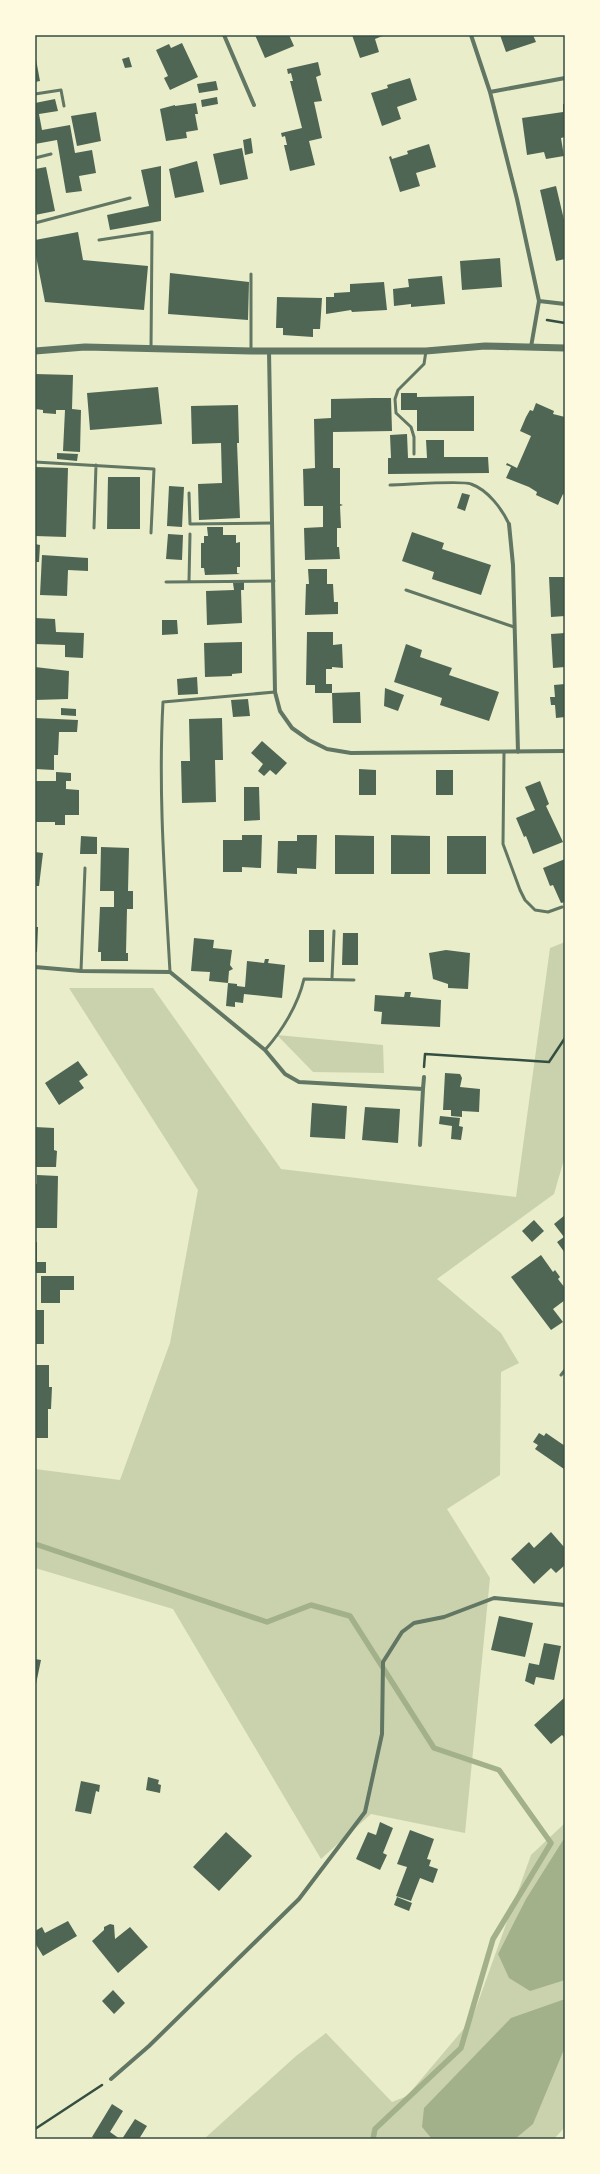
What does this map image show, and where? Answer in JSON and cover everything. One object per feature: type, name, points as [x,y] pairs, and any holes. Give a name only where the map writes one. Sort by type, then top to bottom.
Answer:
[{"type":"street","points":[[224,35],[254,105]]},
{"type":"street","points":[[471,35],[490,92],[517,198],[539,301],[531,347]]},
{"type":"street","points":[[490,92],[565,78]]},
{"type":"street","points":[[539,301],[565,304]]},
{"type":"street","points":[[35,351],[85,347],[251,351],[426,351],[485,346],[565,348]]},
{"type":"street","points":[[269,351],[275,692],[280,711],[292,728],[309,740],[327,749],[351,752],[565,751]]},
{"type":"street","points":[[509,524],[512,565],[518,752]]},
{"type":"street","points":[[35,967],[81,971],[170,972],[265,1050],[285,1074],[299,1082],[423,1090]]},
{"type":"street","points":[[420,1145],[424,1077]]},
{"type":"street","points":[[111,2079],[149,2046],[239,1959],[304,1893],[365,1812],[382,1734],[383,1662],[402,1632],[414,1623],[444,1617],[494,1598],[565,1605]]},
{"type":"lane","points":[[35,94],[61,90],[64,106]]},
{"type":"lane","points":[[35,158],[51,154]]},
{"type":"lane","points":[[35,224],[130,198]]},
{"type":"lane","points":[[99,240],[152,232],[152,349]]},
{"type":"lane","points":[[251,351],[252,274]]},
{"type":"lane","points":[[414,454],[411,428],[396,413],[395,399],[398,390],[424,364],[426,351]]},
{"type":"lane","points":[[35,462],[154,469],[151,533]]},
{"type":"lane","points":[[94,528],[96,465]]},
{"type":"lane","points":[[390,485],[470,483],[482,489],[504,513],[509,524]]},
{"type":"lane","points":[[190,492],[190,524],[272,523]]},
{"type":"lane","points":[[189,581],[190,534]]},
{"type":"lane","points":[[166,582],[274,580]]},
{"type":"lane","points":[[406,590],[514,627]]},
{"type":"lane","points":[[170,972],[160,808],[160,758],[163,702],[275,692]]},
{"type":"lane","points":[[504,752],[503,844],[520,890],[525,900],[535,910],[548,912],[562,907]]},
{"type":"lane","points":[[81,971],[85,868]]},
{"type":"lane","points":[[332,978],[334,931]]},
{"type":"lane","points":[[265,1050],[276,1039],[301,992],[304,979],[332,978],[354,980]]},
{"type":"lane","points":[[561,1375],[565,1370]]},
{"type":"path","points":[[536,319],[565,323]]},
{"type":"path","points":[[424,1077],[425,1054],[549,1062],[565,1038]]},
{"type":"path","points":[[35,2129],[111,2079]]},
{"type":"shaded area","points":[[565,942],[565,1156],[554,1194],[437,1279],[501,1333],[519,1363],[501,1372],[500,1475],[447,1509],[490,1578],[465,1833],[371,1814],[321,1859],[173,1609],[35,1568],[35,1469],[120,1480],[170,1343],[198,1190],[69,988],[153,988],[281,1169],[516,1197],[550,948]]},
{"type":"shaded area","points":[[277,1035],[383,1045],[384,1073],[313,1072]]},
{"type":"shaded area","points":[[565,1823],[565,2127],[554,2139],[204,2139],[296,2056],[326,2033],[392,2102],[407,2096],[472,2019],[531,1855]]},
{"type":"shaded area","points":[[565,1837],[565,1980],[530,1991],[509,1978],[498,1954],[526,1899]]},
{"type":"shaded area","points":[[565,1999],[565,2047],[533,2124],[515,2139],[432,2139],[422,2127],[424,2108],[511,2018]]},
{"type":"building","points":[[255,35],[289,35],[294,46],[265,58]]},
{"type":"building","points":[[352,35],[385,35],[375,39],[379,52],[360,58]]},
{"type":"building","points":[[500,35],[533,35],[536,42],[506,52]]},
{"type":"building","points":[[182,43],[198,77],[170,90],[164,78],[168,76],[156,50],[169,44],[171,48]]},
{"type":"building","points":[[35,54],[40,81],[35,82]]},
{"type":"building","points":[[129,57],[132,67],[125,68],[122,59]]},
{"type":"building","points":[[318,62],[321,75],[316,77],[322,101],[314,102],[322,138],[309,141],[315,165],[290,171],[284,145],[287,145],[285,136],[282,137],[281,133],[302,128],[290,81],[293,81],[291,73],[288,74],[287,69]]},
{"type":"building","points":[[410,78],[417,100],[397,107],[401,119],[382,126],[371,93],[388,88],[387,85]]},
{"type":"building","points":[[216,81],[218,90],[199,93],[197,84]]},
{"type":"building","points":[[217,97],[218,104],[202,107],[201,100]]},
{"type":"building","points":[[55,99],[58,111],[39,114],[42,130],[70,125],[75,153],[92,150],[96,173],[79,176],[82,191],[66,193],[57,140],[35,144],[35,103]]},
{"type":"building","points":[[196,103],[198,114],[195,114],[198,130],[186,132],[187,138],[166,141],[160,109],[175,105]]},
{"type":"building","points":[[563,104],[565,104],[565,137],[561,138],[564,156],[546,159],[544,152],[527,155],[522,118],[563,112]]},
{"type":"building","points":[[96,112],[101,141],[77,146],[71,116]]},
{"type":"building","points":[[251,138],[253,153],[245,155],[243,140]]},
{"type":"building","points":[[429,144],[436,167],[416,173],[420,186],[400,192],[389,157],[391,156],[392,159],[408,154],[407,151]]},
{"type":"building","points":[[242,148],[248,179],[220,185],[213,154]]},
{"type":"building","points":[[197,161],[204,192],[175,198],[169,169]]},
{"type":"building","points":[[161,166],[161,221],[110,230],[107,215],[149,206],[141,170]]},
{"type":"building","points":[[46,167],[55,211],[35,215],[35,169]]},
{"type":"building","points":[[556,186],[565,224],[565,259],[556,261],[540,190]]},
{"type":"building","points":[[78,232],[83,260],[148,266],[144,310],[45,302],[35,251],[35,240]]},
{"type":"building","points":[[500,258],[502,287],[462,290],[460,261]]},
{"type":"building","points":[[170,273],[249,282],[248,320],[168,314]]},
{"type":"building","points":[[442,276],[445,304],[411,307],[411,304],[394,306],[393,289],[409,287],[408,279]]},
{"type":"building","points":[[384,282],[387,310],[352,312],[351,310],[326,314],[326,297],[334,297],[334,293],[350,292],[350,284]]},
{"type":"building","points":[[277,297],[322,298],[320,329],[313,329],[313,337],[283,335],[283,328],[276,328]]},
{"type":"building","points":[[35,374],[73,375],[72,409],[81,410],[80,452],[63,451],[65,410],[56,410],[56,414],[43,413],[43,410],[35,409]]},
{"type":"building","points":[[158,387],[162,424],[90,430],[87,393]]},
{"type":"building","points":[[401,393],[417,393],[417,397],[474,396],[474,431],[417,431],[417,410],[401,410]]},
{"type":"building","points":[[391,398],[392,431],[333,432],[333,468],[340,468],[340,504],[343,505],[340,506],[341,528],[337,528],[337,547],[339,547],[340,559],[305,560],[304,528],[323,527],[323,506],[304,506],[303,469],[315,468],[314,419],[331,418],[331,399]]},
{"type":"building","points":[[536,403],[554,411],[553,414],[565,417],[565,495],[563,494],[558,505],[536,495],[537,492],[529,487],[506,478],[511,467],[506,465],[507,463],[517,468],[531,436],[520,431],[530,410],[533,411]]},
{"type":"building","points":[[238,405],[239,443],[237,443],[240,518],[199,520],[198,484],[222,483],[221,443],[192,444],[191,406]]},
{"type":"building","points":[[407,434],[408,458],[427,458],[426,440],[444,440],[444,457],[488,457],[489,473],[388,474],[388,458],[391,458],[390,435]]},
{"type":"building","points":[[57,453],[78,454],[77,461],[57,459]]},
{"type":"building","points":[[35,467],[68,468],[66,537],[35,536]]},
{"type":"building","points":[[108,477],[140,477],[140,529],[107,529]]},
{"type":"building","points":[[169,486],[184,487],[182,527],[167,526]]},
{"type":"building","points":[[462,493],[470,495],[465,511],[457,508]]},
{"type":"building","points":[[207,527],[223,527],[223,535],[236,535],[236,543],[240,542],[240,567],[237,567],[237,573],[240,574],[205,575],[204,568],[201,568],[201,543],[204,543],[204,536],[208,536]]},
{"type":"building","points":[[412,532],[444,543],[442,549],[491,565],[481,595],[432,579],[434,572],[402,561]]},
{"type":"building","points":[[168,534],[183,535],[182,560],[166,559]]},
{"type":"building","points":[[35,544],[40,545],[39,562],[35,562]]},
{"type":"building","points":[[42,555],[88,558],[88,571],[68,570],[67,596],[40,595]]},
{"type":"building","points":[[308,569],[327,569],[327,584],[333,584],[334,602],[338,602],[338,614],[305,615],[306,584],[309,584]]},
{"type":"building","points":[[549,577],[565,577],[565,616],[551,617]]},
{"type":"building","points":[[244,582],[244,590],[241,590],[242,623],[207,625],[206,591],[234,590],[233,583]]},
{"type":"building","points":[[35,618],[55,619],[56,632],[84,633],[83,658],[65,657],[65,645],[35,644]]},
{"type":"building","points":[[162,620],[177,620],[178,634],[162,635]]},
{"type":"building","points":[[307,632],[333,632],[333,645],[342,644],[343,668],[332,667],[332,669],[326,669],[326,684],[332,684],[332,693],[315,693],[315,685],[306,685]]},
{"type":"building","points":[[565,633],[565,667],[553,668],[551,634]]},
{"type":"building","points":[[242,642],[242,673],[232,674],[232,676],[205,677],[204,643]]},
{"type":"building","points":[[406,644],[422,650],[420,657],[452,668],[449,675],[499,692],[489,721],[440,705],[442,698],[394,682]]},
{"type":"building","points":[[35,667],[69,671],[68,699],[35,700]]},
{"type":"building","points":[[197,677],[198,694],[178,695],[177,679]]},
{"type":"building","points":[[565,684],[565,717],[556,718],[555,705],[551,705],[550,697],[555,697],[554,685]]},
{"type":"building","points":[[385,688],[404,695],[398,711],[384,706]]},
{"type":"building","points":[[360,692],[361,723],[333,723],[332,693]]},
{"type":"building","points":[[248,699],[250,716],[233,717],[231,700]]},
{"type":"building","points":[[61,708],[76,709],[76,716],[61,715]]},
{"type":"building","points":[[35,718],[78,720],[77,732],[59,732],[58,755],[54,755],[54,770],[35,769]]},
{"type":"building","points":[[222,718],[223,760],[215,760],[216,802],[182,803],[181,761],[190,761],[189,719]]},
{"type":"building","points":[[262,741],[287,763],[276,775],[270,770],[264,776],[258,771],[263,764],[251,753]]},
{"type":"building","points":[[359,769],[376,770],[376,795],[359,795]]},
{"type":"building","points":[[436,770],[453,770],[453,795],[436,795]]},
{"type":"building","points":[[56,772],[71,773],[71,781],[66,781],[66,789],[79,790],[79,815],[65,815],[65,825],[55,825],[55,822],[35,822],[35,781],[56,781]]},
{"type":"building","points":[[540,781],[549,804],[546,806],[563,842],[533,854],[526,836],[524,837],[516,818],[535,810],[525,787]]},
{"type":"building","points":[[244,787],[259,787],[260,820],[244,821]]},
{"type":"building","points":[[242,835],[262,835],[261,868],[242,867],[242,872],[223,872],[223,840],[242,840]]},
{"type":"building","points":[[297,835],[317,835],[316,869],[297,868],[297,874],[277,873],[278,841],[297,841]]},
{"type":"building","points":[[335,835],[374,836],[374,874],[335,874]]},
{"type":"building","points":[[391,835],[430,836],[430,874],[391,874]]},
{"type":"building","points":[[81,836],[97,837],[97,854],[80,854]]},
{"type":"building","points":[[447,836],[486,836],[486,874],[447,874]]},
{"type":"building","points":[[101,847],[129,848],[128,891],[133,891],[133,909],[127,909],[126,953],[128,953],[128,961],[101,961],[101,952],[98,952],[100,907],[114,907],[114,891],[100,891]]},
{"type":"building","points":[[35,852],[43,853],[39,886],[35,886]]},
{"type":"building","points":[[565,859],[565,902],[561,903],[553,885],[550,886],[543,868]]},
{"type":"building","points":[[35,927],[38,927],[37,952],[35,952]]},
{"type":"building","points":[[309,930],[324,930],[324,962],[309,962]]},
{"type":"building","points":[[343,933],[358,933],[358,965],[342,965]]},
{"type":"building","points":[[194,938],[214,940],[213,948],[232,950],[230,965],[233,969],[229,971],[228,983],[209,981],[210,972],[191,971]]},
{"type":"building","points":[[446,950],[470,953],[468,989],[448,988],[448,984],[433,979],[429,953]]},
{"type":"building","points":[[265,959],[269,959],[268,963],[285,965],[282,998],[244,994],[243,1003],[235,1002],[235,1007],[226,1006],[228,983],[245,987],[247,961],[264,963]]},
{"type":"building","points":[[405,992],[411,992],[410,997],[441,1000],[440,1027],[381,1024],[382,1012],[374,1011],[375,995],[404,997]]},
{"type":"building","points":[[78,1061],[88,1075],[79,1081],[84,1088],[59,1105],[45,1083]]},
{"type":"building","points":[[445,1073],[460,1074],[462,1078],[460,1087],[480,1089],[479,1112],[462,1111],[462,1117],[451,1116],[451,1110],[443,1110]]},
{"type":"building","points":[[312,1103],[347,1106],[345,1139],[310,1137]]},
{"type":"building","points":[[365,1107],[400,1109],[398,1143],[362,1140]]},
{"type":"building","points":[[440,1116],[460,1118],[459,1126],[463,1127],[461,1140],[451,1139],[452,1126],[439,1124]]},
{"type":"building","points":[[35,1127],[54,1128],[54,1150],[57,1151],[56,1167],[35,1167]]},
{"type":"building","points":[[37,1175],[58,1176],[57,1228],[35,1228],[35,1184],[37,1184]]},
{"type":"building","points":[[565,1215],[565,1253],[557,1242],[564,1237],[554,1224]]},
{"type":"building","points":[[534,1220],[544,1231],[532,1242],[522,1231]]},
{"type":"building","points":[[35,1242],[37,1242],[37,1262],[46,1262],[46,1273],[35,1273]]},
{"type":"building","points":[[541,1255],[553,1272],[555,1270],[560,1277],[558,1279],[565,1288],[565,1300],[553,1309],[563,1322],[551,1330],[511,1277]]},
{"type":"building","points":[[41,1276],[74,1276],[74,1290],[60,1290],[60,1303],[41,1303]]},
{"type":"building","points":[[35,1310],[44,1310],[44,1344],[35,1344]]},
{"type":"building","points":[[35,1365],[49,1365],[49,1387],[52,1387],[51,1409],[48,1409],[48,1438],[35,1438]]},
{"type":"building","points":[[539,1433],[544,1436],[546,1433],[565,1446],[564,1469],[535,1449],[538,1445],[533,1442]]},
{"type":"building","points":[[551,1532],[564,1547],[565,1565],[556,1573],[551,1568],[534,1584],[511,1559],[529,1542],[534,1548]]},
{"type":"building","points":[[499,1616],[533,1623],[525,1657],[491,1650]]},
{"type":"building","points":[[544,1643],[561,1646],[554,1680],[536,1677],[534,1685],[525,1681],[529,1663],[539,1665]]},
{"type":"building","points":[[35,1659],[41,1660],[36,1684],[35,1684]]},
{"type":"building","points":[[564,1698],[565,1738],[562,1735],[551,1744],[534,1725]]},
{"type":"building","points":[[148,1777],[159,1780],[158,1784],[161,1785],[160,1793],[146,1790]]},
{"type":"building","points":[[81,1781],[100,1785],[99,1792],[96,1791],[91,1814],[75,1811]]},
{"type":"building","points":[[380,1822],[393,1828],[383,1853],[387,1855],[380,1870],[356,1859],[368,1832],[376,1835]]},
{"type":"building","points":[[410,1830],[434,1839],[427,1859],[431,1860],[429,1866],[438,1869],[433,1883],[420,1878],[411,1901],[396,1896],[407,1867],[397,1864]]},
{"type":"building","points":[[226,1832],[252,1856],[219,1891],[193,1867]]},
{"type":"building","points":[[397,1897],[412,1903],[409,1911],[394,1905]]},
{"type":"building","points":[[68,1921],[77,1936],[43,1956],[35,1943],[35,1931],[42,1927],[45,1933]]},
{"type":"building","points":[[110,1924],[114,1925],[115,1939],[130,1927],[148,1947],[118,1973],[92,1941],[104,1930],[104,1927]]},
{"type":"building","points":[[113,1990],[125,2003],[114,2014],[102,2001]]},
{"type":"building","points":[[112,2104],[123,2111],[110,2132],[120,2139],[96,2139],[92,2137]]},
{"type":"building","points":[[135,2119],[147,2126],[139,2139],[122,2139]]},
{"type":"waterway","points":[[35,1544],[267,1622],[311,1605],[350,1616],[434,1748],[499,1770],[551,1843],[493,1939],[461,2048],[375,2129],[373,2139]]}]
